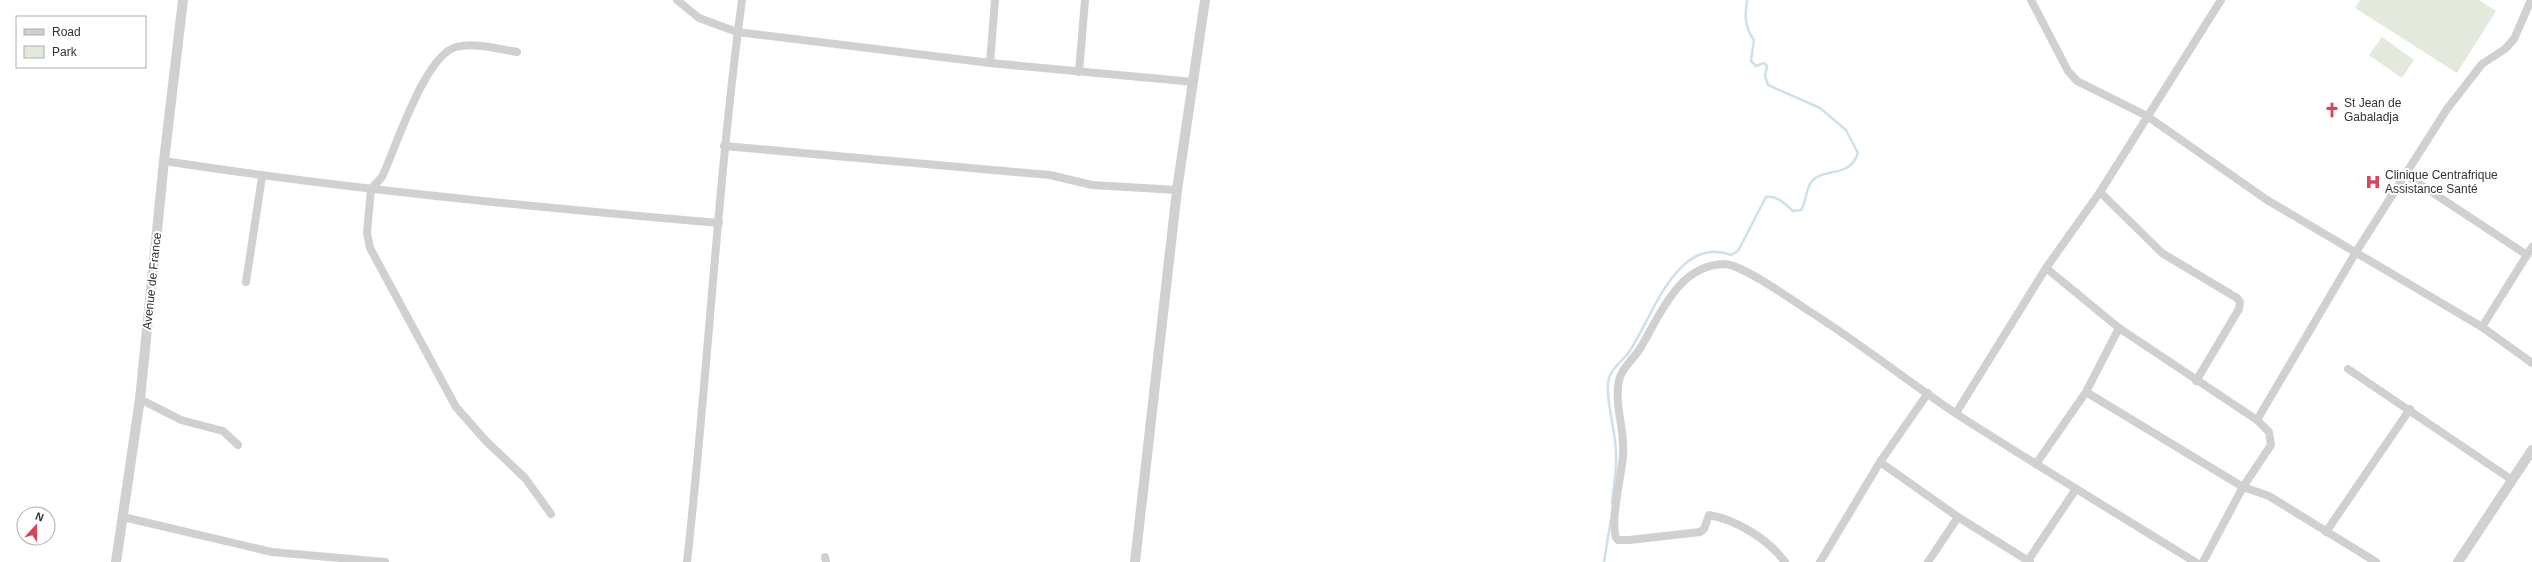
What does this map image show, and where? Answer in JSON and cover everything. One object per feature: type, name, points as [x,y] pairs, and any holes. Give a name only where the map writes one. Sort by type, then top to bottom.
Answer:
[{"type":"street","name":"Avenue de France","points":[[116,562],[140,399],[164,162],[183,0]]},
{"type":"street","points":[[677,0],[699,18],[737,32],[990,63],[1194,82]]},
{"type":"street","points":[[687,562],[719,223],[724,146],[742,0]]},
{"type":"street","points":[[990,63],[994,0]]},
{"type":"street","points":[[1079,72],[1086,0]]},
{"type":"street","points":[[1135,562],[1177,190],[1194,82],[1204,0]]},
{"type":"street","points":[[2031,0],[2072,76],[2147,116],[2267,200],[2482,327],[2532,363]]},
{"type":"street","points":[[1956,413],[2046,268],[2100,192],[2221,0]]},
{"type":"street","points":[[2257,420],[2356,252],[2447,109],[2482,64],[2505,49],[2514,39],[2531,0]]},
{"type":"street","points":[[517,52],[471,46],[456,47],[444,52],[423,82],[382,176],[371,189],[367,232],[370,248],[456,407],[486,441],[525,478],[551,514]]},
{"type":"street","points":[[724,146],[1050,175],[1097,186],[1177,190]]},
{"type":"street","points":[[164,162],[262,177],[371,189],[545,208],[719,223]]},
{"type":"street","points":[[2406,175],[2527,255]]},
{"type":"street","points":[[246,282],[262,177]]},
{"type":"street","points":[[2100,192],[2162,253],[2237,298],[2240,302],[2239,309],[2196,381]]},
{"type":"street","points":[[2482,327],[2532,247]]},
{"type":"street","points":[[1785,562],[1770,545],[1732,522],[1709,515],[1704,529],[1700,532],[1629,540],[1618,540],[1616,538],[1618,488],[1624,453],[1617,412],[1619,381],[1621,374],[1641,348],[1657,316],[1688,276],[1700,269],[1724,264],[1731,265],[1839,330],[1956,413],[2195,562]]},
{"type":"street","points":[[2046,268],[2119,328],[2196,381],[2257,420],[2269,432],[2271,445],[2243,486],[2203,562]]},
{"type":"street","points":[[2036,464],[2086,392],[2119,328]]},
{"type":"street","points":[[2348,369],[2410,409],[2512,480]]},
{"type":"street","points":[[2086,392],[2243,486],[2268,496],[2376,562]]},
{"type":"street","points":[[1820,562],[1880,462],[1928,393]]},
{"type":"street","points":[[140,399],[182,420],[223,431],[238,445]]},
{"type":"street","points":[[2326,532],[2410,409]]},
{"type":"street","points":[[2458,562],[2532,450]]},
{"type":"street","points":[[1880,462],[1958,517],[2028,562],[2076,489]]},
{"type":"street","points":[[123,517],[272,552],[385,562]]},
{"type":"street","points":[[1928,562],[1958,517]]},
{"type":"green space","points":[[2360,0],[2479,0],[2496,11],[2457,73],[2355,8]]},
{"type":"green space","points":[[2382,37],[2414,60],[2402,78],[2369,55]]},
{"type":"waterway","points":[[1612,504],[1616,459],[1608,393],[1610,374],[1629,352],[1668,283],[1681,268],[1695,257],[1712,252],[1731,255],[1738,251],[1766,197],[1774,197],[1793,211],[1801,210],[1808,188],[1812,181],[1823,174],[1843,170],[1854,161],[1858,153],[1846,130],[1820,108],[1768,85],[1765,76],[1767,66],[1764,63],[1756,66],[1751,61],[1754,40],[1748,30],[1746,21],[1747,0]]},
{"type":"waterway","points":[[1604,562],[1611,519]]},
{"type":"place","name":"St Jean de Gabaladja","points":[[2332,110]]},
{"type":"place","name":"Clinique Centrafrique Assistance Santé","points":[[2373,182]]}]
